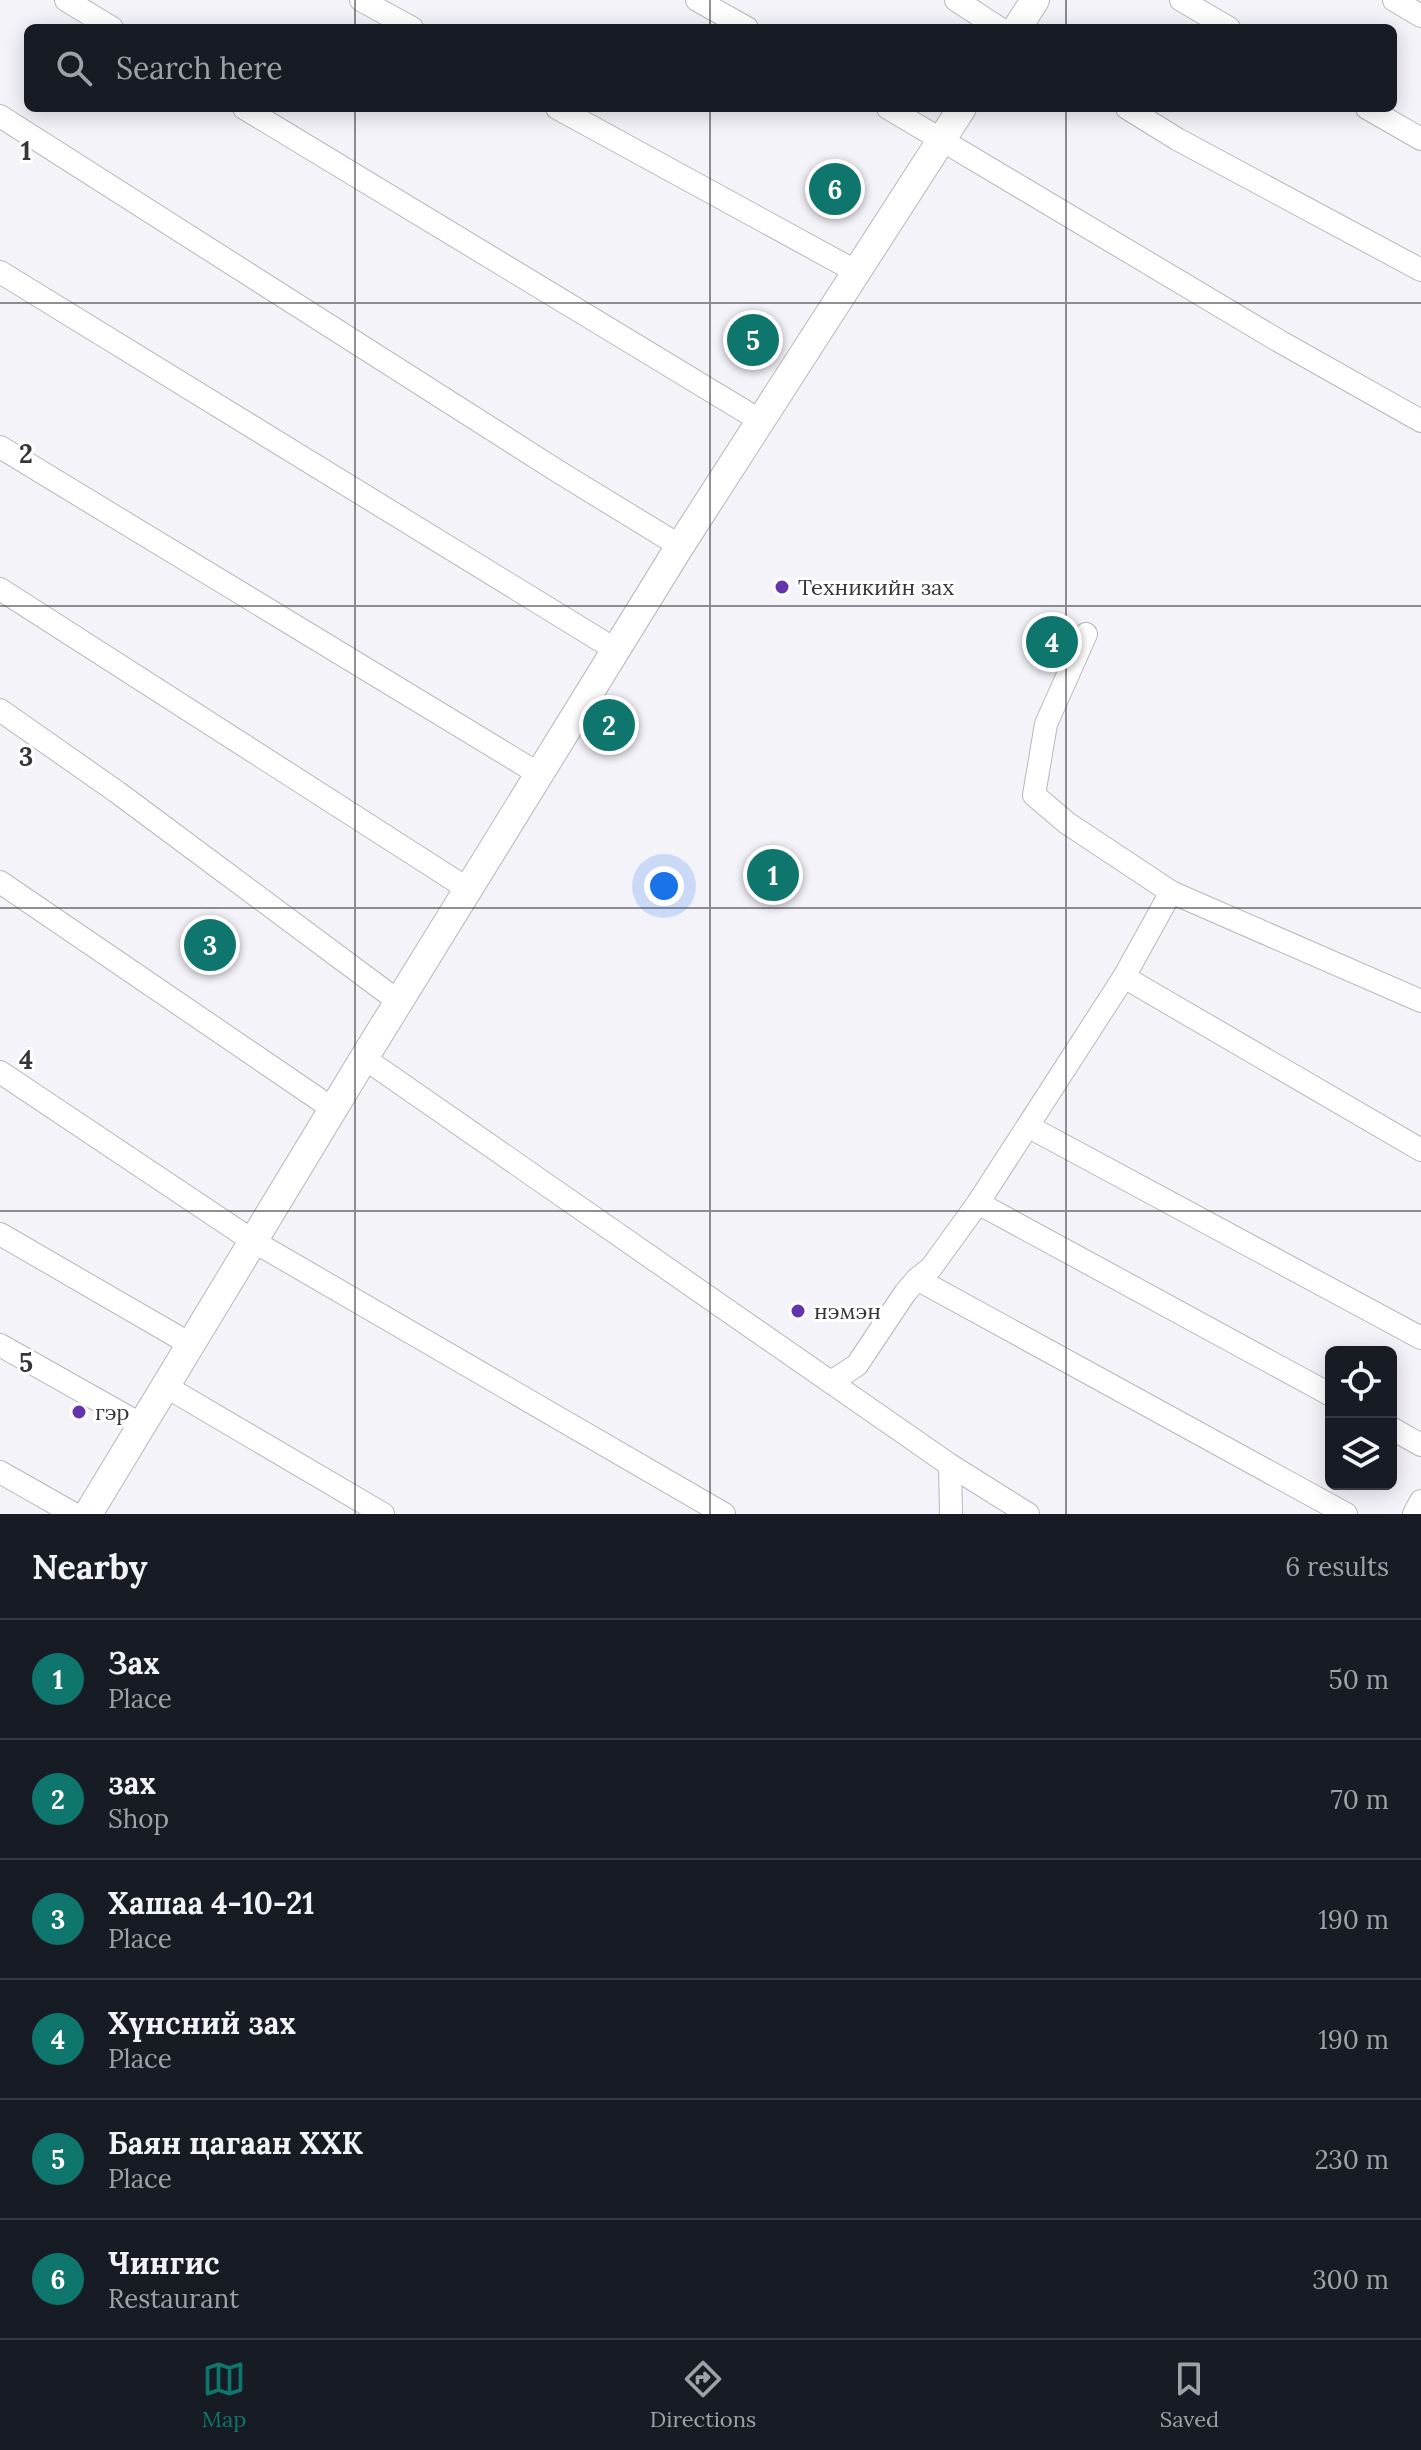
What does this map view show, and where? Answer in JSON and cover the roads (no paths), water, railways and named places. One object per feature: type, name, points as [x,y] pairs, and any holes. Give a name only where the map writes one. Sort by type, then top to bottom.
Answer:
[{"type":"main road","points":[[1020,24],[1035,0]]},
{"type":"main road","points":[[88,1514],[398,1001],[680,546],[959,112]]},
{"type":"street","points":[[66,0],[105,24]]},
{"type":"street","points":[[361,0],[405,24]]},
{"type":"street","points":[[697,0],[740,24]]},
{"type":"street","points":[[956,0],[993,24]]},
{"type":"street","points":[[1181,0],[1222,24]]},
{"type":"street","points":[[1394,0],[1421,16]]},
{"type":"street","points":[[251,112],[761,421]]},
{"type":"street","points":[[564,112],[857,272]]},
{"type":"street","points":[[895,112],[1279,341],[1421,421]]},
{"type":"street","points":[[1133,112],[1177,139],[1421,270]]},
{"type":"street","points":[[1374,112],[1421,139]]},
{"type":"street","points":[[0,116],[680,546]]},
{"type":"street","points":[[0,272],[616,650]]},
{"type":"street","points":[[0,447],[539,774]]},
{"type":"street","points":[[0,589],[468,889]]},
{"type":"street","points":[[1086,634],[1046,724],[1034,795],[1067,823],[1171,892],[1421,1001]]},
{"type":"street","points":[[0,710],[117,792],[398,1001]]},
{"type":"street","points":[[0,882],[333,1109]]},
{"type":"street","points":[[831,1382],[857,1365],[917,1279],[931,1268],[978,1203],[1124,977],[1171,892]]},
{"type":"street","points":[[1124,977],[1421,1150]]},
{"type":"street","points":[[364,1058],[950,1465],[1028,1514]]},
{"type":"street","points":[[0,1072],[253,1241],[724,1514]]},
{"type":"street","points":[[1033,1129],[1421,1338]]},
{"type":"street","points":[[978,1203],[1325,1392]]},
{"type":"street","points":[[0,1234],[190,1344]]},
{"type":"street","points":[[917,1279],[1346,1514]]},
{"type":"street","points":[[0,1345],[142,1425]]},
{"type":"street","points":[[165,1386],[383,1514]]},
{"type":"street","points":[[1397,1431],[1421,1445]]},
{"type":"street","points":[[950,1465],[951,1514]]},
{"type":"street","points":[[0,1472],[74,1514]]},
{"type":"street","points":[[1414,1514],[1421,1501]]},
{"type":"place","name":"Чингис","points":[[835,189]]},
{"type":"place","name":"Баян цагаан ХХК","points":[[753,340]]},
{"type":"place","name":"Техникийн зах","points":[[782,587]]},
{"type":"place","name":"Хүнсний зах","points":[[1052,642]]},
{"type":"place","name":"зах","points":[[609,725]]},
{"type":"place","name":"Зах","points":[[773,875]]},
{"type":"place","name":"Хашаа 4-10-21","points":[[210,945]]},
{"type":"place","name":"нэмэн","points":[[798,1311]]},
{"type":"place","name":"гэр","points":[[79,1412]]}]
